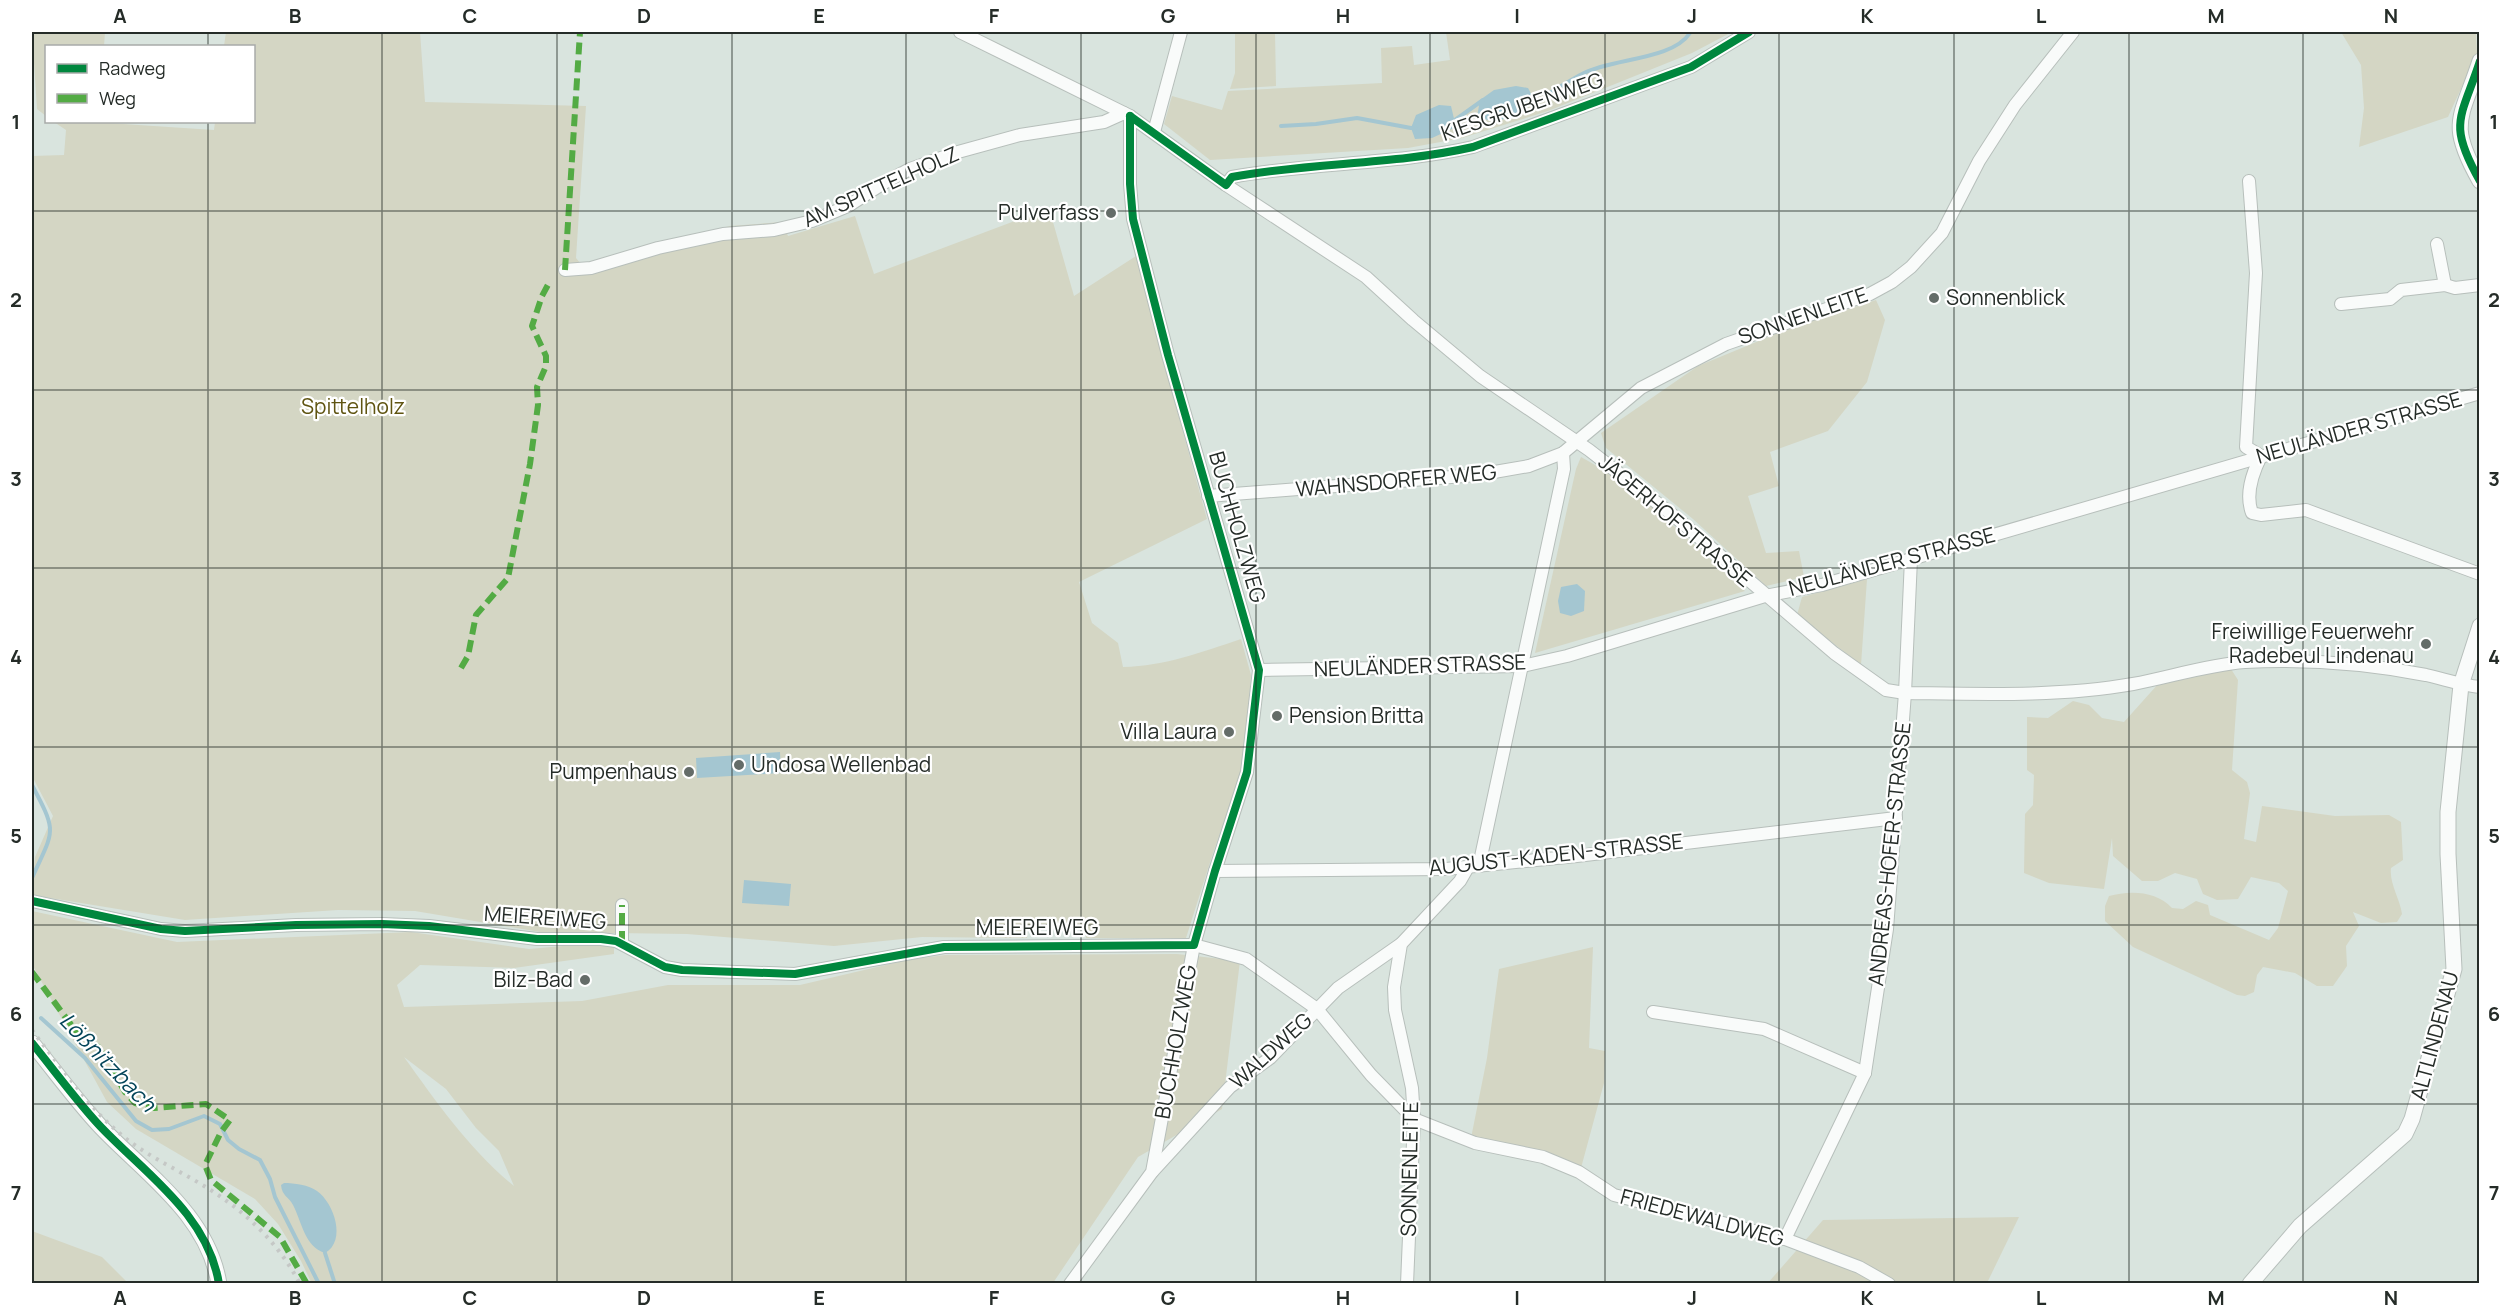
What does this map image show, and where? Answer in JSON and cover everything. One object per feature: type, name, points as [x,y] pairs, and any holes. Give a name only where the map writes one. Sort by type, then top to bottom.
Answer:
[{"type":"street","name":"JÄGERHOFSTRASSE","points":[[960,32],[1127,114],[1226,185],[1366,278],[1480,376],[1589,450],[1674,516],[1834,653],[1886,690],[1905,693],[2045,692],[2132,684],[2205,666],[2246,662],[2322,662],[2428,676],[2461,685],[2480,687]]},
{"type":"street","points":[[1154,132],[1181,32]]},
{"type":"street","name":"KIESGRUBENWEG","points":[[1226,185],[1232,177],[1281,168],[1438,155],[1473,147],[1691,68],[1749,32]]},
{"type":"street","name":"SONNENLEITE","points":[[1575,442],[1641,388],[1667,374],[1749,334],[1836,308],[1870,294],[1892,282],[1911,267],[1942,233],[1979,161],[2015,105],[2073,32]]},
{"type":"street","points":[[2480,61],[2460,113],[2458,127],[2461,143],[2480,181]]},
{"type":"street","name":"AM SPITTELHOLZ","points":[[566,270],[591,268],[658,248],[723,234],[774,230],[812,221],[849,206],[882,184],[910,170],[958,152],[1020,135],[1104,122],[1127,114]]},
{"type":"street","name":"BUCHHOLZWEG","points":[[1070,1284],[1152,1172],[1194,945],[1247,772],[1259,670],[1168,355],[1133,219],[1127,114]]},
{"type":"street","points":[[2249,181],[2256,273],[2246,447],[2261,456],[2251,477],[2249,506],[2252,513],[2261,515],[2307,510],[2480,574]]},
{"type":"street","points":[[2437,244],[2445,285]]},
{"type":"street","points":[[2341,304],[2390,299],[2401,290],[2445,285],[2455,288],[2480,285]]},
{"type":"street","name":"NEULÄNDER STRASSE","points":[[1259,670],[1522,666],[1567,656],[1765,596],[1822,585],[2480,393]]},
{"type":"street","name":"WAHNSDORFER WEG","points":[[1209,496],[1477,476],[1529,466],[1563,453],[1575,442]]},
{"type":"street","points":[[1401,944],[1473,866],[1522,666],[1564,469],[1563,453]]},
{"type":"street","name":"ANDREAS-HOFER-STRASSE","points":[[1785,1239],[1865,1073],[1887,929],[1905,693],[1911,559]]},
{"type":"street","name":"ALTLINDENAU","points":[[2250,1284],[2300,1226],[2399,1141],[2412,1119],[2454,969],[2447,835],[2451,771],[2461,685],[2480,626]]},
{"type":"street","name":"AUGUST-KADEN-STRASSE","points":[[1215,871],[1473,866],[1896,818]]},
{"type":"street","name":"MEIEREIWEG","points":[[32,902],[185,932],[382,924],[429,926],[537,939],[601,939],[622,943],[665,967],[682,970],[795,974],[944,946],[1194,945]]},
{"type":"street","points":[[622,905],[622,943]]},
{"type":"street","name":"SONNENLEITE","points":[[1401,944],[1394,987],[1395,1010],[1412,1088],[1414,1119],[1407,1284]]},
{"type":"street","name":"WALDWEG","points":[[1152,1172],[1230,1087],[1270,1058],[1338,988],[1401,944]]},
{"type":"street","name":"FRIEDEWALDWEG","points":[[1194,945],[1246,958],[1317,1009],[1371,1075],[1414,1119],[1474,1143],[1543,1157],[1579,1172],[1614,1195],[1785,1239],[1859,1267],[1889,1284]]},
{"type":"street","points":[[1653,1012],[1764,1029],[1865,1073]]},
{"type":"street","points":[[32,1043],[100,1126],[156,1177],[175,1200],[200,1234],[213,1260],[219,1284]]},
{"type":"green space","points":[[32,32],[105,32],[104,45],[45,45],[45,115],[37,109]]},
{"type":"green space","name":"Spittelholz","points":[[226,32],[420,32],[425,102],[586,106],[576,258],[581,264],[730,226],[782,222],[788,236],[855,216],[874,274],[1049,208],[1074,296],[1136,256],[1207,519],[1079,582],[1092,623],[1118,643],[1123,667],[1169,661],[1241,639],[1251,675],[1244,765],[1186,938],[1086,938],[1086,926],[1028,926],[1027,938],[922,937],[834,946],[687,934],[540,932],[415,911],[338,910],[185,920],[32,895],[35,857],[53,816],[32,776],[32,156],[64,155],[66,130],[56,123],[108,123],[214,130],[215,123],[255,123],[255,45],[224,45]]},
{"type":"green space","points":[[1235,32],[1275,32],[1276,86],[1230,89],[1235,73]]},
{"type":"green space","points":[[1446,32],[1732,32],[1692,53],[1548,111],[1462,138],[1408,148],[1210,160],[1164,124],[1172,96],[1222,110],[1228,91],[1382,83],[1381,48],[1412,46],[1414,65],[1450,60]]},
{"type":"green space","points":[[2341,32],[2476,32],[2477,54],[2448,117],[2359,147],[2364,108],[2361,65]]},
{"type":"green space","points":[[1876,300],[1885,320],[1867,382],[1828,431],[1770,452],[1779,486],[1748,496],[1766,553],[1799,551],[1804,577],[1766,586],[1693,519],[1606,448],[1601,433],[1698,366],[1788,329]]},
{"type":"green space","points":[[1581,457],[1645,501],[1745,591],[1535,653],[1576,469]]},
{"type":"green space","points":[[1867,579],[1861,665],[1797,615],[1802,597]]},
{"type":"green space","points":[[2231,669],[2238,680],[2232,770],[2247,782],[2250,793],[2244,839],[2256,842],[2262,806],[2335,816],[2389,815],[2401,822],[2403,860],[2391,868],[2391,874],[2402,914],[2397,922],[2381,923],[2353,912],[2359,926],[2346,946],[2347,966],[2333,986],[2317,986],[2295,973],[2263,967],[2257,975],[2254,992],[2245,996],[2237,995],[2133,947],[2105,921],[2105,906],[2109,896],[2143,893],[2159,898],[2172,908],[2183,909],[2196,901],[2208,905],[2210,915],[2269,940],[2278,928],[2288,891],[2279,883],[2251,877],[2238,899],[2217,900],[2203,894],[2197,879],[2175,873],[2158,881],[2142,881],[2113,856],[2112,838],[2104,889],[2049,883],[2024,873],[2025,814],[2033,805],[2034,775],[2027,770],[2027,717],[2048,718],[2073,701],[2089,705],[2102,718],[2124,722],[2159,683],[2188,675]]},
{"type":"green space","points":[[32,911],[177,942],[411,932],[529,949],[607,942],[614,945],[614,954],[514,968],[420,965],[397,985],[404,1007],[582,1001],[668,985],[800,985],[907,960],[945,955],[1177,954],[1240,961],[1222,1109],[1138,1157],[1053,1283],[312,1284],[278,1224],[255,1199],[136,1129],[107,1102],[33,966]],"holes":[[[404,1057],[446,1089],[476,1128],[499,1151],[514,1186],[469,1141]]]},
{"type":"green space","points":[[1593,947],[1589,1048],[1605,1051],[1604,1083],[1581,1168],[1471,1138],[1487,1058],[1499,969]]},
{"type":"green space","points":[[2019,1217],[1987,1283],[1767,1284],[1823,1220]]},
{"type":"green space","points":[[32,1231],[102,1257],[128,1283],[32,1283]]},
{"type":"water","points":[[1516,86],[1528,88],[1535,101],[1521,113],[1495,122],[1477,117],[1480,100],[1494,90]]},
{"type":"water","points":[[1439,105],[1451,106],[1456,127],[1432,138],[1415,139],[1411,128],[1416,115]]},
{"type":"water","points":[[1577,584],[1585,591],[1584,611],[1571,616],[1560,613],[1558,601],[1561,587]]},
{"type":"water","name":"Undosa Wellenbad","points":[[780,752],[781,773],[697,778],[696,758]]},
{"type":"water","points":[[744,880],[791,884],[789,906],[742,903]]},
{"type":"water","points":[[284,1183],[314,1189],[329,1204],[337,1231],[332,1247],[325,1253],[312,1245],[304,1233],[293,1205],[283,1192],[281,1185]]},
{"type":"waterway","points":[[1548,94],[1597,68],[1670,49],[1682,42],[1690,33]]},
{"type":"waterway","points":[[1450,121],[1455,120],[1483,100]]},
{"type":"waterway","points":[[1281,126],[1357,118],[1416,128]]},
{"type":"waterway","name":"Lößnitzbach","points":[[32,785],[46,813],[50,832],[49,840],[32,878]]},
{"type":"waterway","name":"Lößnitzbach","points":[[41,1018],[85,1058],[136,1121],[152,1130],[169,1129],[204,1116],[220,1124],[228,1140],[239,1149],[260,1160],[270,1179],[275,1197],[319,1284]]},
{"type":"waterway","points":[[325,1253],[335,1284]]},
{"type":"railway","points":[[32,1030],[74,1086],[110,1125],[140,1149],[210,1190],[241,1212],[268,1237],[300,1284]]},
{"type":"marked path","points":[[565,270],[580,32]]},
{"type":"marked path","points":[[461,668],[468,656],[476,615],[508,578],[530,464],[538,405],[537,387],[546,366],[546,356],[532,326],[542,296],[550,281]]},
{"type":"marked path","points":[[622,905],[622,943]]},
{"type":"marked path","points":[[32,972],[78,1034],[100,1048],[125,1092],[135,1103],[154,1108],[206,1104],[230,1120],[221,1132],[205,1165],[211,1180],[280,1237],[307,1284]]},
{"type":"cycle path","points":[[1130,116],[1226,185],[1232,177],[1262,172],[1413,157],[1473,147],[1691,67],[1749,32]]},
{"type":"cycle path","points":[[2480,61],[2460,121],[2463,146],[2480,181]]},
{"type":"cycle path","points":[[32,901],[161,929],[185,931],[296,925],[382,924],[429,926],[537,939],[601,939],[616,941],[665,967],[682,970],[795,974],[944,947],[1194,945],[1247,772],[1259,670],[1168,355],[1133,219],[1130,184],[1130,116]]},
{"type":"cycle path","points":[[32,1043],[99,1125],[188,1215],[202,1236],[219,1284]]},
{"type":"place","name":"Pulverfass","points":[[1111,213]]},
{"type":"place","name":"Sonnenblick","points":[[1934,298]]},
{"type":"place","name":"Freiwillige Feuerwehr Radebeul Lindenau","points":[[2426,644]]},
{"type":"place","name":"Pension Britta","points":[[1277,716]]},
{"type":"place","name":"Villa Laura","points":[[1229,732]]},
{"type":"place","name":"Undosa Wellenbad","points":[[739,765]]},
{"type":"place","name":"Pumpenhaus","points":[[689,772]]},
{"type":"place","name":"Bilz-Bad","points":[[585,980]]}]
